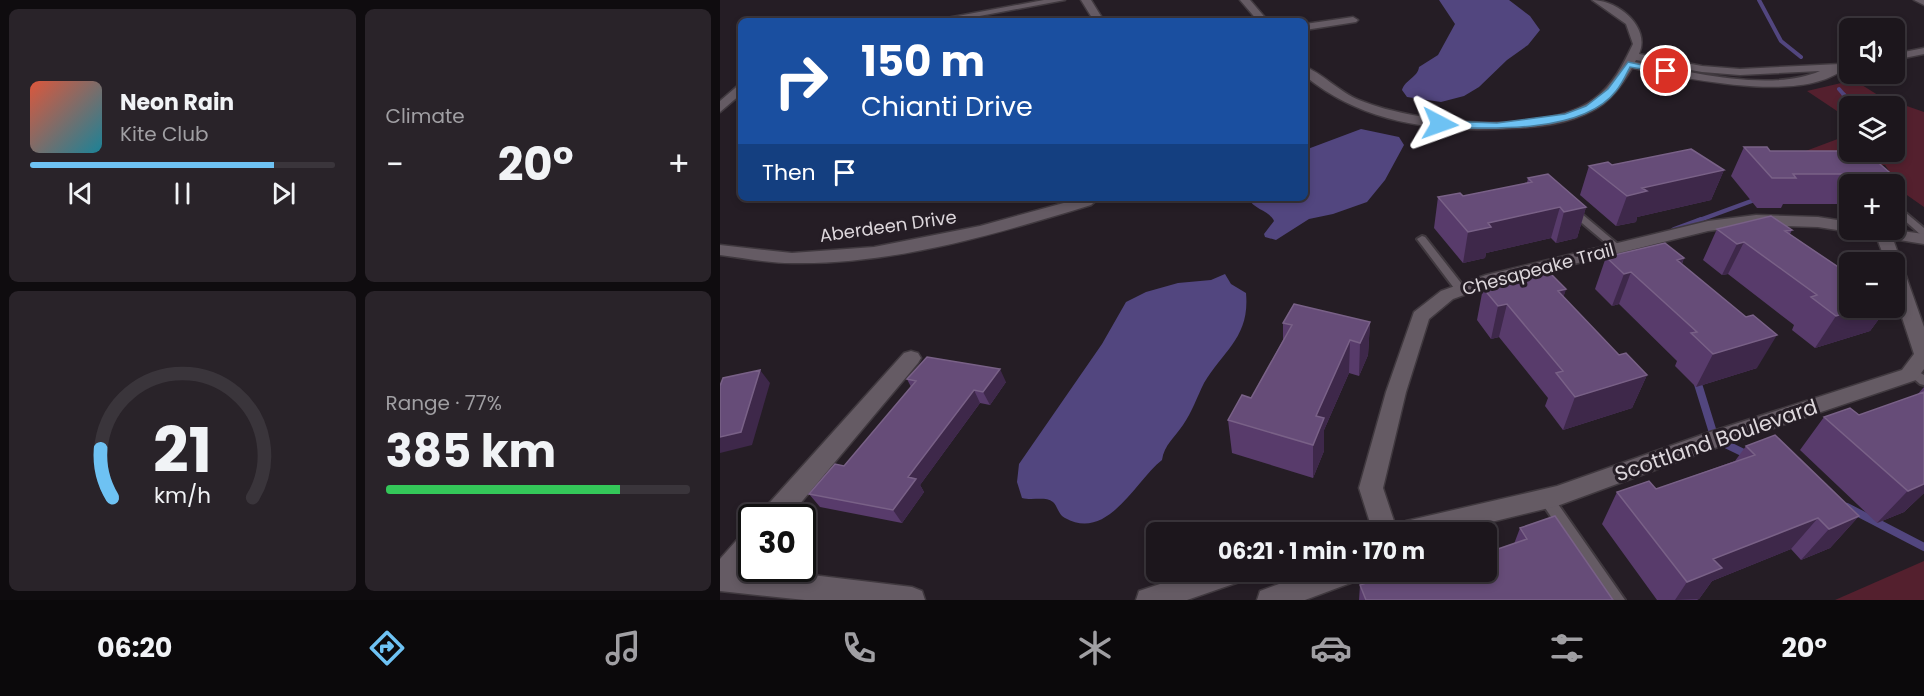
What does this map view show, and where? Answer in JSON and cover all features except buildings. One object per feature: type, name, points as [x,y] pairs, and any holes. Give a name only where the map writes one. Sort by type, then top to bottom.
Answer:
[{"type":"street","points":[[954,18],[1060,0]]},
{"type":"street","points":[[1086,0],[1097,18]]},
{"type":"street","points":[[1245,0],[1260,18]]},
{"type":"street","points":[[1308,73],[1322,86],[1354,103],[1394,116],[1440,124],[1497,126],[1567,117],[1589,108],[1612,91],[1638,44],[1635,29],[1623,16],[1597,0]]},
{"type":"street","points":[[1919,0],[1924,2]]},
{"type":"street","points":[[1308,27],[1353,20]]},
{"type":"street","points":[[1905,55],[1924,51]]},
{"type":"street","points":[[1630,60],[1744,77],[1839,67]]},
{"type":"street","points":[[1308,89],[1322,86]]},
{"type":"street","points":[[720,108],[738,90]]},
{"type":"street","name":"Aberdeen Drive","points":[[720,250],[801,258],[896,248],[997,229],[1088,201]]},
{"type":"street","name":"Chesapeake Trail","points":[[1381,522],[1371,488],[1396,392],[1420,316],[1447,295],[1492,279],[1708,226],[1756,220],[1818,222],[1839,225]]},
{"type":"street","points":[[1905,237],[1924,240]]},
{"type":"street","name":"Scottland Boulevard","points":[[1447,522],[1546,498],[1909,375],[1918,376],[1924,354],[1905,297]]},
{"type":"street","points":[[784,504],[911,358]]},
{"type":"street","points":[[720,577],[738,557]]},
{"type":"street","points":[[720,577],[912,600]]},
{"type":"street","points":[[1149,600],[1203,582]]},
{"type":"street","points":[[1270,600],[1294,588],[1314,582]]},
{"type":"lane","points":[[1566,206],[1616,247]]},
{"type":"lane","points":[[1905,216],[1924,232]]},
{"type":"lane","points":[[1422,239],[1461,290]]},
{"type":"lane","points":[[1546,498],[1617,600]]},
{"type":"shaded area","points":[[1439,0],[1509,0],[1530,16],[1540,30],[1528,45],[1507,60],[1479,87],[1464,96],[1441,102],[1407,97],[1402,90],[1419,67],[1438,55],[1455,24]]},
{"type":"shaded area","points":[[1839,84],[1860,84],[1879,96],[1839,96],[1839,112],[1807,91]]},
{"type":"shaded area","points":[[1905,105],[1924,112],[1924,207],[1905,194],[1905,174],[1891,174],[1885,165],[1832,165],[1803,152],[1839,138],[1839,162],[1905,162]]},
{"type":"shaded area","points":[[1361,129],[1399,137],[1404,145],[1385,180],[1367,202],[1333,214],[1309,219],[1276,240],[1265,237],[1264,234],[1274,221],[1269,214],[1250,201],[1308,201],[1308,149]]},
{"type":"shaded area","points":[[1225,274],[1231,284],[1246,293],[1244,321],[1234,342],[1204,383],[1192,410],[1170,441],[1162,460],[1120,506],[1094,522],[1080,523],[1065,518],[1050,500],[1022,498],[1017,482],[1019,464],[1102,344],[1126,302],[1146,292],[1178,283],[1211,280]]},
{"type":"shaded area","points":[[1924,561],[1924,600],[1835,600]]},
{"type":"waterway","points":[[1759,0],[1781,41],[1801,57]]},
{"type":"waterway","points":[[1839,89],[1845,96]]},
{"type":"waterway","points":[[1697,221],[1757,199]]},
{"type":"waterway","points":[[1674,230],[1701,220]]},
{"type":"waterway","points":[[1697,380],[1699,385]]},
{"type":"waterway","points":[[1698,384],[1715,439],[1748,455]]},
{"type":"waterway","points":[[1847,507],[1924,547]]},
{"type":"route","points":[[1440,124],[1497,126],[1567,117],[1589,108],[1612,91],[1628,64],[1666,71]]}]
